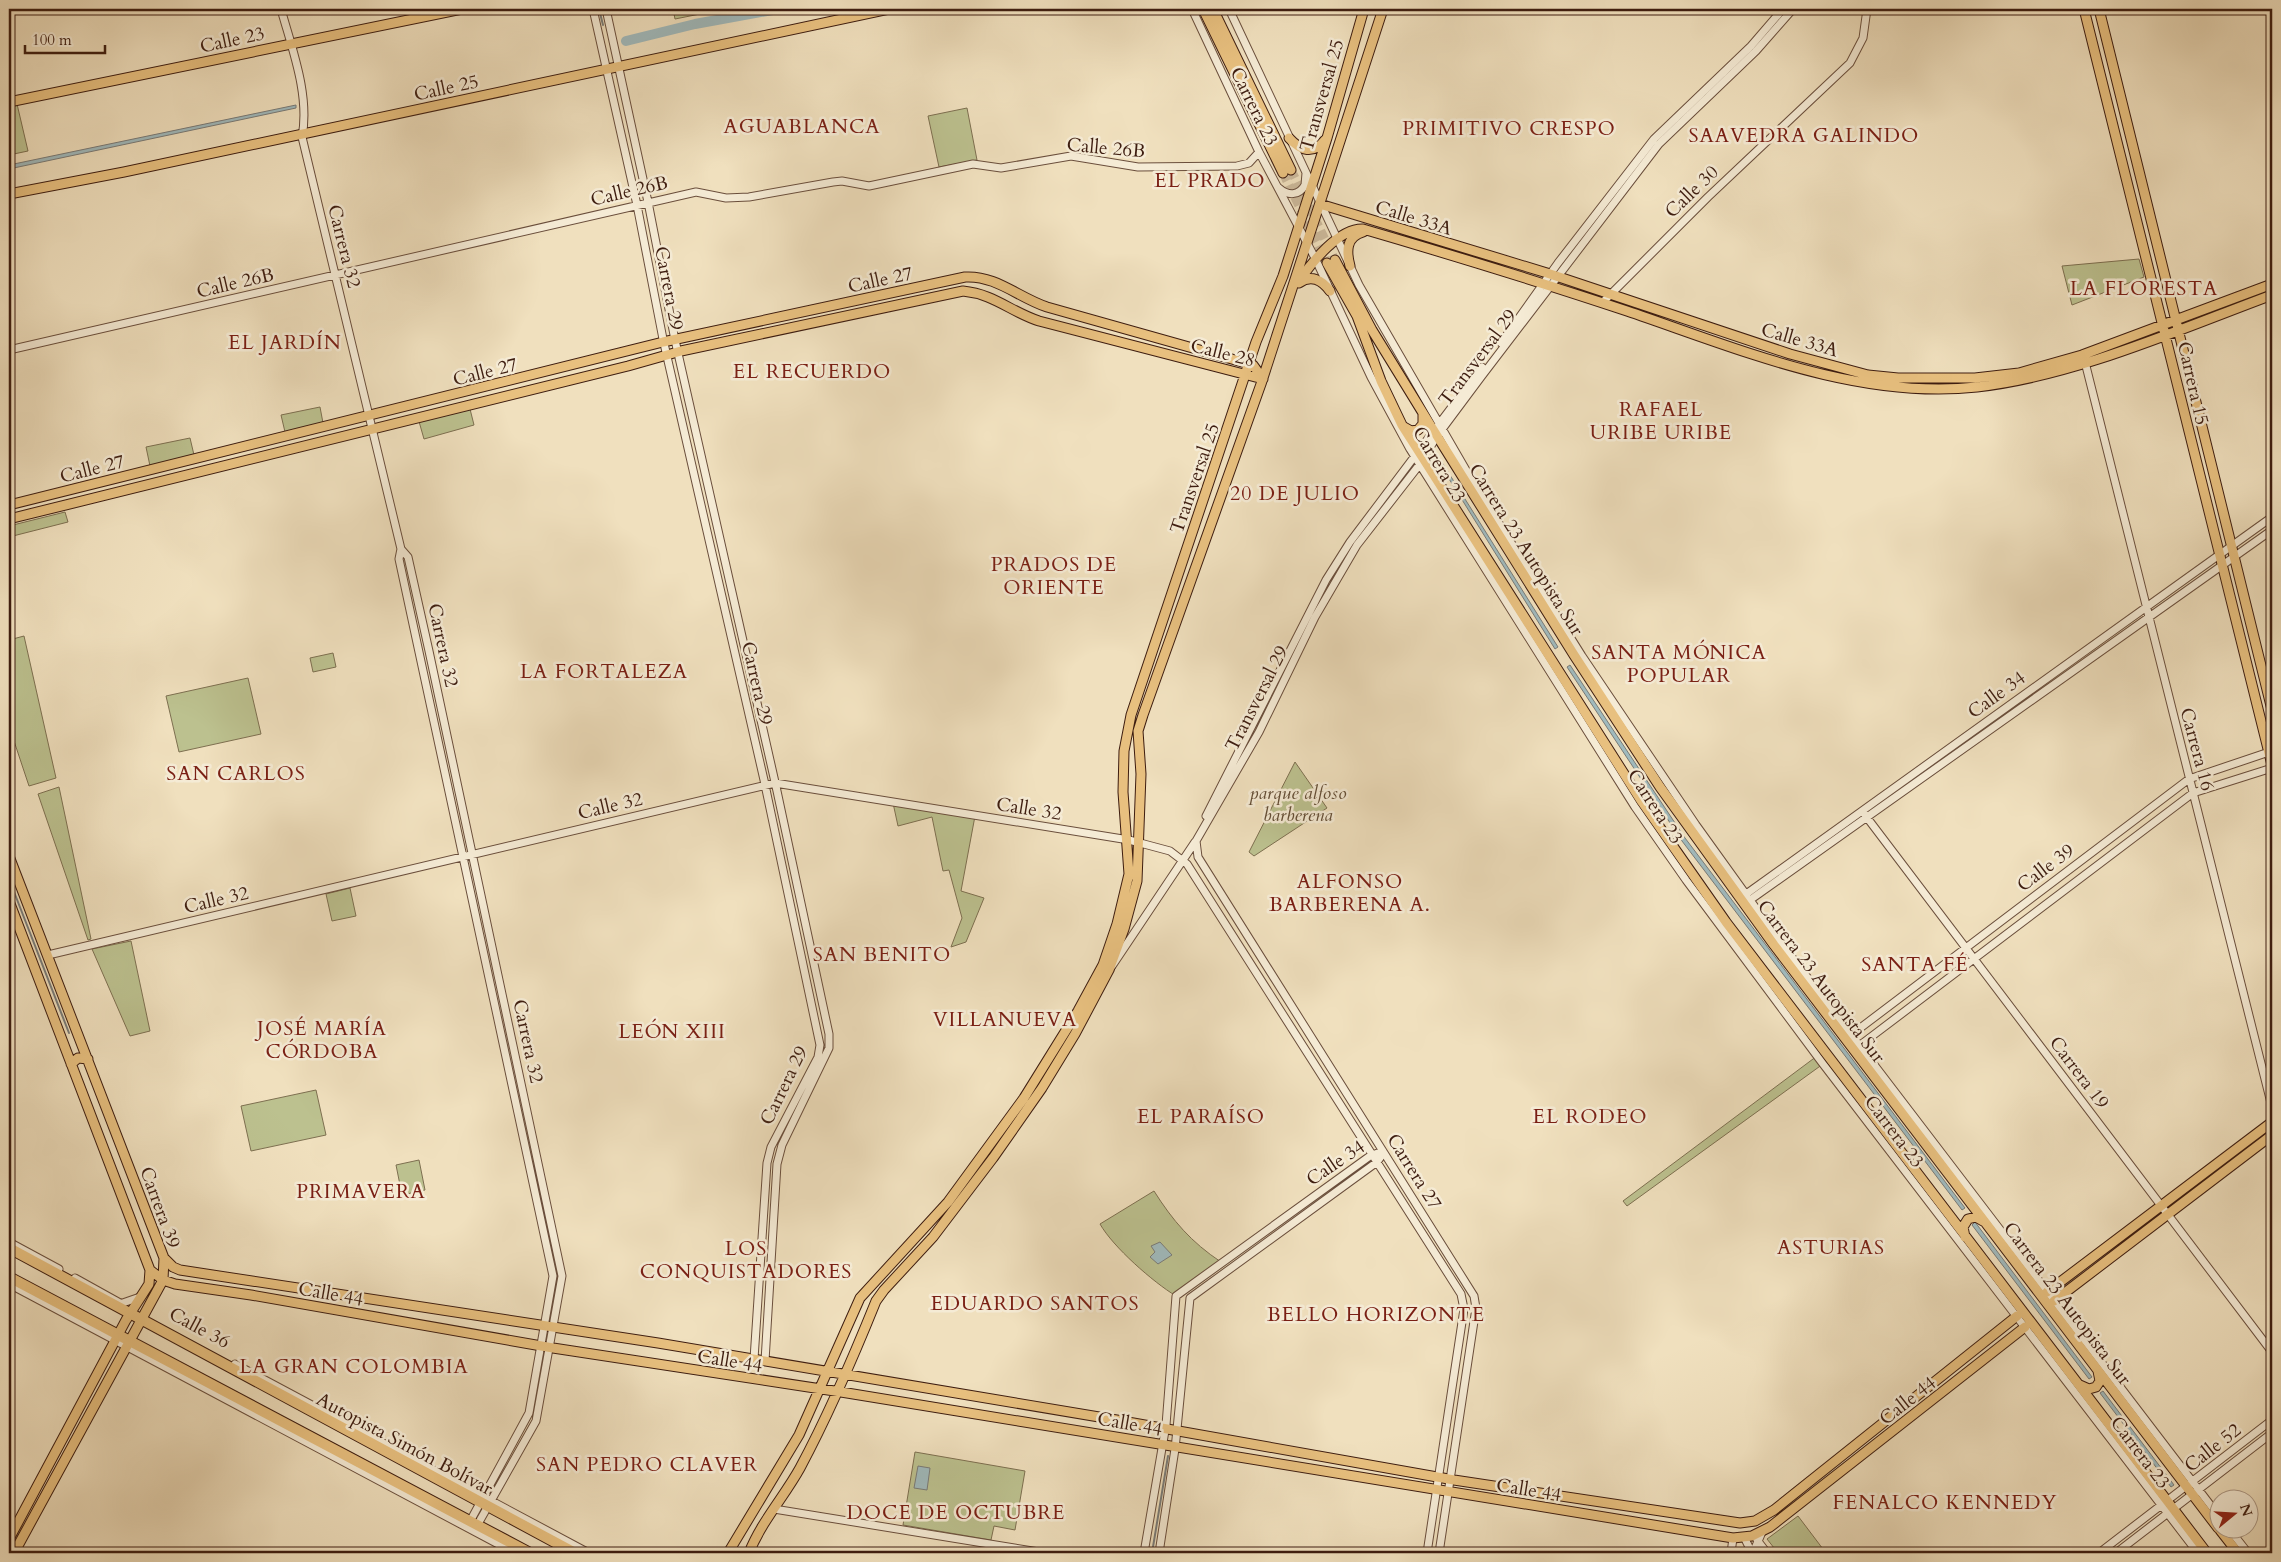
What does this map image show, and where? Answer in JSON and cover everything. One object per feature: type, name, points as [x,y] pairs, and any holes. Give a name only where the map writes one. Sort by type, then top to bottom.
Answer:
[{"type":"highway","name":"Autopista Simón Bolívar","points":[[9,1248],[131,1312],[420,1472],[486,1501],[551,1537],[575,1553]]},
{"type":"highway","name":"Autopista Simón Bolívar","points":[[9,1277],[79,1319],[438,1509],[530,1553]]},
{"type":"highway","points":[[420,1472],[431,1469]]},
{"type":"main road","name":"Calle 23","points":[[9,102],[462,9]]},
{"type":"main road","name":"Calle 25","points":[[9,194],[607,70],[889,9]]},
{"type":"main road","name":"Carrera 23","points":[[1203,9],[1236,66]]},
{"type":"main road","name":"Carrera 23","points":[[1213,9],[1236,66],[1287,172]]},
{"type":"main road","name":"Transversal 25","points":[[1106,968],[1126,888],[1129,861],[1125,840],[1123,792],[1124,751],[1131,715],[1245,375],[1283,276],[1327,138],[1364,9]]},
{"type":"main road","name":"Carrera 15","points":[[2084,9],[2221,565],[2271,751],[2272,766]]},
{"type":"main road","name":"Carrera 15","points":[[2099,9],[2272,710]]},
{"type":"main road","name":"Transversal 25","points":[[1106,968],[1133,897],[1140,842],[1141,774],[1138,731],[1263,379],[1383,10]]},
{"type":"main road","points":[[1289,138],[1299,147],[1309,150],[1319,146],[1327,138]]},
{"type":"main road","name":"Calle 33A","points":[[1322,202],[1554,276],[1687,322],[1818,362],[1868,375],[1890,377],[1975,378],[2019,373],[2054,364],[2272,284]]},
{"type":"main road","name":"Calle 33A","points":[[1338,239],[1357,229],[1373,233],[1547,285],[1815,371],[1869,385],[1932,389],[1976,387],[2035,378],[2177,330],[2272,295]]},
{"type":"main road","points":[[1350,266],[1347,252],[1350,241],[1360,233],[1373,233]]},
{"type":"main road","name":"Transversal 25","points":[[1291,294],[1315,258],[1338,239]]},
{"type":"main road","name":"Carrera 23","points":[[1419,458],[1381,381],[1356,316],[1331,261],[1423,413],[1438,430]]},
{"type":"main road","name":"Calle 27","points":[[9,505],[664,342],[972,276]]},
{"type":"main road","name":"Calle 28","points":[[972,276],[997,283],[1018,296],[1046,307],[1253,365],[1263,379]]},
{"type":"main road","points":[[1296,285],[1312,278],[1322,282],[1330,291]]},
{"type":"main road","name":"Calle 27","points":[[9,519],[628,366],[666,354],[963,291]]},
{"type":"main road","name":"Calle 28","points":[[963,291],[992,298],[1023,316],[1040,321],[1263,379]]},
{"type":"main road","points":[[896,292],[898,305]]},
{"type":"main road","points":[[1815,371],[1818,362]]},
{"type":"main road","points":[[1402,425],[1410,431],[1418,430],[1423,424],[1423,413]]},
{"type":"main road","name":"Carrera 23 Autopista Sur","points":[[1438,430],[1574,655],[1693,827],[1988,1225],[2026,1269],[2067,1323],[2097,1369],[2190,1484],[2208,1511]]},
{"type":"main road","name":"Carrera 23 Autopista Sur","points":[[1419,458],[1642,802],[1754,960],[2006,1291],[2048,1352],[2078,1384],[2164,1503],[2204,1553]]},
{"type":"main road","name":"Carrera 39","points":[[9,856],[164,1258],[163,1280],[14,1553]]},
{"type":"main road","name":"Carrera 39","points":[[9,901],[150,1270],[149,1284],[116,1338],[9,1539]]},
{"type":"main road","points":[[728,1553],[743,1524],[791,1448],[860,1298],[948,1202],[1024,1098],[1106,968]]},
{"type":"main road","points":[[749,1553],[774,1509],[799,1471],[845,1376],[876,1302],[884,1290],[933,1237],[993,1158],[1039,1092],[1071,1042],[1106,968]]},
{"type":"main road","points":[[63,1043],[69,1048],[76,1046],[79,1036]]},
{"type":"main road","points":[[71,1064],[78,1058],[88,1059]]},
{"type":"main road","points":[[2047,1292],[2271,1122]]},
{"type":"main road","points":[[2054,1301],[2271,1135]]},
{"type":"main road","points":[[126,1206],[131,1198],[138,1198],[143,1202]]},
{"type":"main road","points":[[1967,1240],[1963,1227],[1968,1219],[1976,1217],[1988,1225]]},
{"type":"main road","name":"Calle 44","points":[[164,1258],[173,1267],[180,1270],[754,1359],[1450,1479],[1726,1522],[1744,1523],[1764,1517],[2017,1316]]},
{"type":"main road","points":[[1980,1258],[1990,1282],[2006,1291]]},
{"type":"main road","points":[[150,1270],[163,1280]]},
{"type":"main road","name":"Calle 44","points":[[163,1280],[175,1284],[252,1295],[545,1347],[820,1388],[1733,1538],[1759,1536],[2025,1327]]},
{"type":"main road","points":[[1971,1353],[1979,1364]]},
{"type":"main road","points":[[2078,1384],[2086,1389],[2096,1387],[2100,1379],[2097,1369]]},
{"type":"main road","points":[[1799,1489],[1807,1499]]},
{"type":"main road","points":[[1589,1515],[1592,1506],[1591,1501]]},
{"type":"main road","name":"Carrera 23 Autopista Sur","points":[[2228,1540],[2238,1553]]},
{"type":"street","name":"Carrera 32","points":[[281,9],[291,44],[303,102],[302,133],[401,549],[399,559],[553,1276],[549,1326]]},
{"type":"street","name":"Carrera 29","points":[[594,9],[637,205],[666,354],[765,785],[820,1045],[818,1057],[773,1142],[767,1163],[754,1359]]},
{"type":"street","name":"Carrera 29","points":[[606,9],[648,202],[677,352],[775,783],[830,1038],[828,1048],[782,1145],[777,1164],[765,1361]]},
{"type":"street","name":"Carrera 23","points":[[1192,9],[1259,152],[1315,258],[1371,377],[1635,807],[1686,880],[1990,1282],[2025,1327],[2048,1352],[2164,1503]]},
{"type":"street","name":"Carrera 23","points":[[1229,9],[1289,138],[1322,202],[1350,266],[1438,430]]},
{"type":"street","name":"Transversal 29","points":[[1554,276],[1654,139],[1758,38],[1783,9]]},
{"type":"street","name":"Transversal 29","points":[[1106,968],[1196,841],[1259,732],[1283,680],[1334,582],[1357,545],[1438,430],[1547,285],[1659,144],[1766,39],[1793,9]]},
{"type":"street","name":"Calle 30","points":[[1602,303],[1708,197],[1850,63],[1863,38],[1867,9]]},
{"type":"street","points":[[1758,38],[1766,39]]},
{"type":"street","name":"Calle 26B","points":[[9,350],[696,192],[726,198],[749,197],[842,181],[869,186],[973,164],[1001,168],[1072,156],[1138,167],[1237,166],[1252,161],[1259,152]]},
{"type":"street","points":[[1274,182],[1286,193],[1300,192],[1306,181],[1303,166]]},
{"type":"street","name":"Carrera 16","points":[[2085,362],[2271,1102],[2272,1146]]},
{"type":"street","name":"Calle 34","points":[[1745,898],[1862,811],[2272,517]]},
{"type":"street","name":"Calle 34","points":[[1745,898],[1868,817],[2272,530]]},
{"type":"street","name":"Carrera 32","points":[[401,549],[408,557],[562,1276],[529,1413],[472,1526]]},
{"type":"street","name":"Calle 39","points":[[1851,1035],[2189,779],[2271,751]]},
{"type":"street","name":"Calle 39","points":[[1859,1046],[2193,793],[2272,766]]},
{"type":"street","name":"Calle 32","points":[[48,955],[775,783],[1140,842],[1170,851],[1183,859]]},
{"type":"street","name":"Carrera 19","points":[[1862,811],[2272,1352]]},
{"type":"street","name":"Carrera 27","points":[[1196,841],[1198,857],[1475,1299],[1476,1308],[1439,1553]]},
{"type":"street","name":"Carrera 27","points":[[1183,859],[1373,1154],[1463,1299],[1464,1309],[1427,1553]]},
{"type":"street","name":"Carrera 23","points":[[1745,898],[1851,1035],[1952,1174],[2026,1269],[2054,1301],[2067,1323],[2190,1484]]},
{"type":"street","points":[[773,1142],[775,1147],[779,1148],[782,1145]]},
{"type":"street","name":"Calle 34","points":[[1166,1429],[1176,1296],[1373,1154],[1383,1151]]},
{"type":"street","name":"Calle 34","points":[[1177,1431],[1190,1298],[1378,1162],[1383,1151]]},
{"type":"street","points":[[767,1163],[774,1159],[777,1164]]},
{"type":"street","points":[[9,1242],[118,1305],[142,1295]]},
{"type":"street","points":[[9,1284],[79,1319]]},
{"type":"street","name":"Calle 36","points":[[142,1318],[431,1469],[486,1501]]},
{"type":"street","points":[[755,1347],[760,1351],[766,1349]]},
{"type":"street","name":"Calle 52","points":[[2099,1553],[2272,1420]]},
{"type":"street","points":[[1144,1553],[1166,1429]]},
{"type":"street","points":[[1159,1553],[1177,1431]]},
{"type":"street","name":"Calle 52","points":[[2116,1553],[2272,1433]]},
{"type":"street","name":"Carrera 23","points":[[2196,1492],[2208,1505]]},
{"type":"street","points":[[774,1509],[1045,1553]]},
{"type":"street","points":[[472,1526],[514,1553]]},
{"type":"street","points":[[1753,1553],[1759,1536]]},
{"type":"street","points":[[1759,1536],[1766,1553]]},
{"type":"street","points":[[551,1537],[588,1553]]},
{"type":"street","points":[[1744,1537],[1753,1553]]},
{"type":"street","points":[[1731,1553],[1733,1538]]},
{"type":"street","points":[[2238,1540],[2248,1553]]},
{"type":"green space","points":[[673,9],[725,9],[675,19]]},
{"type":"green space","points":[[17,104],[28,151],[9,155],[9,106]]},
{"type":"green space","points":[[967,108],[977,160],[939,167],[928,116]]},
{"type":"green space","points":[[2139,259],[2144,277],[2072,305],[2062,266]]},
{"type":"green space","points":[[469,405],[474,425],[424,439],[418,418]]},
{"type":"green space","points":[[320,407],[323,423],[285,432],[281,415]]},
{"type":"green space","points":[[190,438],[194,455],[150,466],[146,447]]},
{"type":"green space","points":[[65,512],[68,522],[9,537],[9,526]]},
{"type":"green space","points":[[24,636],[56,778],[29,786],[9,726],[9,640]]},
{"type":"green space","points":[[333,653],[336,667],[313,672],[310,658]]},
{"type":"green space","points":[[248,678],[261,734],[179,752],[166,696]]},
{"type":"green space","name":"parque alfoso barberena","points":[[1295,762],[1327,808],[1254,856],[1249,852]]},
{"type":"green space","points":[[59,787],[91,939],[88,940],[38,794]]},
{"type":"green space","points":[[893,803],[975,816],[961,891],[984,898],[966,942],[951,947],[962,918],[949,870],[943,871],[932,817],[898,826]]},
{"type":"green space","points":[[350,888],[356,916],[332,921],[326,894]]},
{"type":"green space","points":[[131,941],[150,1031],[130,1036],[92,949]]},
{"type":"green space","points":[[1817,1056],[1823,1064],[1627,1206],[1623,1201]]},
{"type":"green space","points":[[316,1090],[326,1135],[251,1151],[241,1106]]},
{"type":"green space","points":[[419,1160],[425,1190],[402,1195],[396,1165]]},
{"type":"green space","points":[[1154,1191],[1183,1230],[1221,1262],[1176,1296],[1134,1263],[1114,1243],[1100,1224]]},
{"type":"green space","points":[[915,1452],[1025,1471],[1015,1530],[994,1526],[991,1540],[903,1525]]},
{"type":"green space","points":[[1798,1516],[1826,1553],[1778,1553],[1767,1539]]},
{"type":"water","points":[[296,105],[296,108],[9,169],[9,165]]},
{"type":"water","points":[[1438,456],[1558,647],[1555,649],[1436,458]]},
{"type":"water","points":[[1570,665],[1685,838],[1965,1208],[1962,1210],[1682,841],[1567,667]]},
{"type":"water","points":[[1975,1222],[2092,1377],[2089,1379],[1972,1225]]},
{"type":"water","points":[[1160,1242],[1172,1255],[1158,1264],[1150,1257],[1155,1252],[1151,1246]]},
{"type":"water","points":[[2103,1391],[2174,1485],[2171,1487],[2100,1393]]},
{"type":"water","points":[[918,1466],[930,1468],[927,1490],[914,1488]]},
{"type":"waterway","points":[[599,9],[603,25]]},
{"type":"waterway","points":[[626,41],[695,24],[778,9]]},
{"type":"waterway","points":[[9,879],[69,1033]]},
{"type":"waterway","points":[[1152,1553],[1168,1456]]},
{"type":"tunnel","points":[[1291,170],[1335,260]]},
{"type":"tunnel","points":[[1283,173],[1327,263]]},
{"type":"district","name":"AGUABLANCA","points":[[802,126]]},
{"type":"district","name":"PRIMITIVO CRESPO","points":[[1509,128]]},
{"type":"district","name":"SAAVEDRA GALINDO","points":[[1804,135]]},
{"type":"district","name":"EL PRADO","points":[[1210,180]]},
{"type":"district","name":"LA FLORESTA","points":[[2144,288]]},
{"type":"district","name":"EL JARDÍN","points":[[285,342]]},
{"type":"district","name":"EL RECUERDO","points":[[812,371]]},
{"type":"district","name":"RAFAEL URIBE URIBE","points":[[1661,420]]},
{"type":"district","name":"20 DE JULIO","points":[[1295,493]]},
{"type":"district","name":"PRADOS DE ORIENTE","points":[[1054,576]]},
{"type":"district","name":"SANTA MÓNICA POPULAR","points":[[1679,664]]},
{"type":"district","name":"LA FORTALEZA","points":[[604,671]]},
{"type":"district","name":"SAN CARLOS","points":[[236,773]]},
{"type":"district","name":"ALFONSO BARBERENA A.","points":[[1350,892]]},
{"type":"district","name":"SAN BENITO","points":[[882,954]]},
{"type":"district","name":"SANTA FÉ","points":[[1915,964]]},
{"type":"district","name":"VILLANUEVA","points":[[1005,1019]]},
{"type":"district","name":"LEÓN XIII","points":[[672,1031]]},
{"type":"district","name":"JOSÉ MARÍA CÓRDOBA","points":[[322,1040]]},
{"type":"district","name":"EL PARAÍSO","points":[[1201,1116]]},
{"type":"district","name":"EL RODEO","points":[[1590,1116]]},
{"type":"district","name":"PRIMAVERA","points":[[361,1191]]},
{"type":"district","name":"ASTURIAS","points":[[1831,1247]]},
{"type":"district","name":"LOS CONQUISTADORES","points":[[746,1260]]},
{"type":"district","name":"EDUARDO SANTOS","points":[[1035,1303]]},
{"type":"district","name":"BELLO HORIZONTE","points":[[1376,1314]]},
{"type":"district","name":"LA GRAN COLOMBIA","points":[[354,1366]]},
{"type":"district","name":"SAN PEDRO CLAVER","points":[[647,1464]]},
{"type":"district","name":"FENALCO KENNEDY","points":[[1945,1502]]},
{"type":"district","name":"DOCE DE OCTUBRE","points":[[956,1512]]}]
